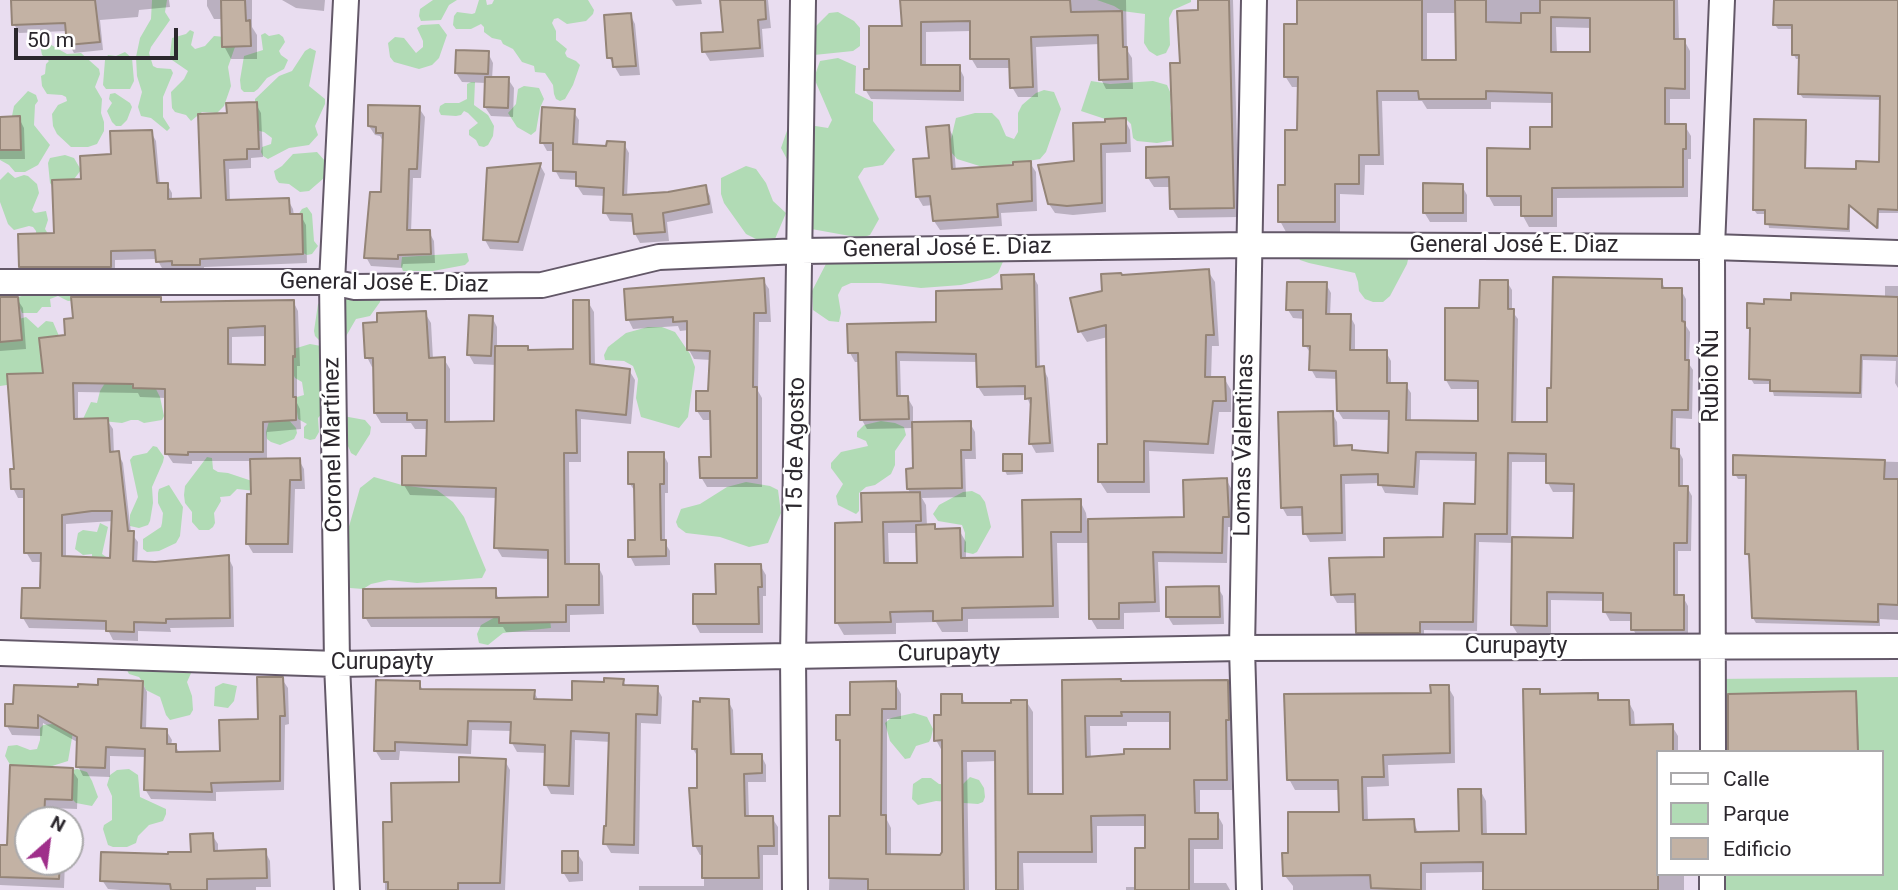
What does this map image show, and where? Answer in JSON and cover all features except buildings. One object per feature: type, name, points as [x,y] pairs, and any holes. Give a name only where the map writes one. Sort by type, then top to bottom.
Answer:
[{"type":"street","name":"Coronel Martínez","points":[[346,0],[332,282],[337,664],[347,890]]},
{"type":"street","name":"15 de Agosto","points":[[795,890],[793,657],[803,0]]},
{"type":"street","name":"Lomas Valentinas","points":[[1250,890],[1242,648],[1254,0]]},
{"type":"street","name":"Rubio Ñu","points":[[1713,750],[1712,247],[1722,0]]},
{"type":"street","name":"General José E. Diaz","points":[[0,282],[332,282],[355,287],[542,285],[659,257],[801,251],[1248,245],[1712,247],[1898,253]]},
{"type":"street","name":"Curupayty","points":[[0,653],[337,664],[1242,648],[1898,646]]},
{"type":"green space","points":[[152,0],[167,0],[165,12],[170,20],[149,53],[153,66],[171,69],[173,73],[163,97],[163,117],[170,128],[167,131],[151,118],[141,116],[138,107],[142,92],[137,76],[136,57],[140,38],[151,19]]},
{"type":"green space","points":[[433,0],[457,0],[449,5],[441,20],[421,21],[420,9]]},
{"type":"green space","points":[[479,0],[486,0],[487,5],[494,0],[588,0],[594,10],[586,21],[567,24],[558,18],[552,23],[556,40],[567,49],[567,57],[580,65],[565,99],[556,99],[553,85],[545,73],[535,72],[534,66],[522,62],[513,49],[484,32],[481,24],[471,29],[456,29],[453,25],[457,12],[475,13]]},
{"type":"green space","points":[[1097,0],[1191,2],[1173,10],[1169,18],[1170,45],[1166,53],[1157,56],[1149,51],[1144,43],[1145,14],[1122,11]]},
{"type":"green space","points":[[838,12],[854,21],[860,28],[860,46],[853,51],[814,55],[805,32],[816,26],[829,13]]},
{"type":"green space","points":[[439,24],[447,35],[439,58],[432,65],[419,69],[394,62],[390,57],[388,43],[395,37],[404,38],[416,53],[423,47],[417,28],[421,25]]},
{"type":"green space","points":[[190,30],[194,32],[191,45],[195,49],[205,46],[214,36],[225,37],[235,47],[228,67],[231,86],[224,106],[217,113],[202,112],[191,121],[186,115],[175,112],[172,108],[171,92],[188,71],[172,60],[170,55],[172,38]]},
{"type":"green space","points":[[265,33],[283,37],[285,42],[279,51],[288,60],[284,69],[267,78],[254,92],[244,92],[240,80],[244,56],[263,50],[261,35]]},
{"type":"green space","points":[[46,42],[67,54],[81,53],[99,69],[95,87],[102,99],[104,131],[97,144],[71,147],[57,134],[53,126],[52,114],[58,105],[67,101],[62,95],[47,94],[42,86],[41,76],[45,74],[49,61],[42,55],[41,50],[42,44]]},
{"type":"green space","points":[[310,48],[316,51],[309,86],[325,99],[315,126],[318,135],[309,145],[289,148],[268,159],[261,152],[262,147],[271,144],[272,138],[255,130],[255,99],[279,76],[292,71]]},
{"type":"green space","points":[[125,52],[132,58],[134,81],[130,89],[106,89],[103,85],[105,60],[108,55],[116,56]]},
{"type":"green space","points":[[838,58],[856,66],[855,93],[873,102],[873,121],[895,150],[883,165],[864,168],[858,177],[879,219],[870,235],[861,238],[806,228],[789,163],[781,148],[790,122],[828,128],[832,120],[814,78],[820,61]]},
{"type":"green space","points":[[1091,81],[1110,84],[1153,81],[1167,85],[1171,94],[1170,107],[1175,140],[1157,143],[1137,141],[1133,138],[1131,124],[1126,119],[1116,121],[1081,111]]},
{"type":"green space","points":[[475,82],[474,105],[488,115],[494,126],[493,136],[484,147],[479,146],[469,135],[469,130],[478,123],[468,113],[464,111],[456,116],[441,115],[439,111],[440,106],[445,103],[459,103],[467,99],[467,84]]},
{"type":"green space","points":[[524,86],[539,88],[544,99],[536,131],[531,135],[517,127],[508,113],[516,104],[518,89]]},
{"type":"green space","points":[[1044,90],[1054,92],[1061,109],[1046,152],[1040,159],[986,168],[957,159],[951,152],[950,143],[956,118],[975,113],[992,113],[999,120],[1006,136],[1014,139],[1018,132],[1018,113],[1022,105]]},
{"type":"green space","points":[[28,91],[36,95],[38,101],[35,105],[34,125],[50,145],[38,165],[25,172],[15,172],[0,160],[0,131],[11,121],[14,106]]},
{"type":"green space","points":[[115,93],[132,107],[127,120],[121,126],[112,122],[107,111],[112,103],[110,94]]},
{"type":"green space","points":[[317,152],[326,162],[324,178],[309,191],[300,192],[276,179],[274,171],[293,154]]},
{"type":"green space","points":[[65,155],[74,158],[81,170],[65,191],[54,188],[50,183],[48,163],[50,158]]},
{"type":"green space","points":[[746,166],[756,169],[766,183],[773,201],[786,213],[775,239],[756,239],[746,234],[724,203],[721,178]]},
{"type":"green space","points":[[8,172],[15,178],[28,176],[37,184],[39,193],[32,210],[35,213],[46,211],[48,220],[45,229],[50,237],[37,241],[33,227],[14,230],[8,224],[0,202],[0,180]]},
{"type":"green space","points":[[307,207],[312,214],[314,241],[318,246],[312,254],[307,255],[303,253],[296,218],[302,209]]},
{"type":"green space","points":[[1295,252],[1409,255],[1390,296],[1383,302],[1373,302],[1365,299],[1359,291],[1355,273],[1300,260]]},
{"type":"green space","points":[[467,253],[469,261],[465,265],[433,271],[403,271],[401,266],[402,257]]},
{"type":"green space","points":[[1005,257],[998,273],[990,278],[961,285],[921,288],[851,283],[842,287],[838,295],[841,313],[839,322],[829,321],[813,310],[812,291],[829,258]]},
{"type":"green space","points":[[92,292],[91,297],[82,300],[68,301],[58,296],[50,299],[51,307],[42,307],[37,313],[22,313],[17,301],[18,297],[33,293]]},
{"type":"green space","points":[[340,295],[353,301],[354,297],[381,297],[370,316],[356,319],[345,338],[324,345],[314,331],[318,304],[325,297]]},
{"type":"green space","points":[[26,317],[38,328],[46,321],[53,322],[59,336],[39,378],[11,380],[7,385],[0,386],[0,335],[15,320]]},
{"type":"green space","points":[[648,327],[662,327],[675,332],[690,354],[695,367],[688,417],[679,428],[641,417],[636,398],[638,379],[633,366],[624,361],[605,360],[608,347],[626,333]]},
{"type":"green space","points":[[310,344],[321,346],[327,408],[318,418],[319,432],[315,439],[310,440],[304,438],[304,427],[307,424],[298,419],[297,397],[304,395],[302,382],[295,378],[290,367],[290,350]]},
{"type":"green space","points":[[117,381],[133,386],[155,387],[160,397],[164,416],[162,420],[144,423],[131,420],[122,423],[83,419],[91,402],[97,403],[105,383]]},
{"type":"green space","points":[[343,416],[365,420],[371,427],[370,434],[356,456],[351,453],[345,439]]},
{"type":"green space","points":[[287,418],[296,428],[294,439],[280,445],[267,439],[269,421]]},
{"type":"green space","points":[[881,421],[904,427],[906,435],[895,451],[895,465],[891,474],[859,493],[859,511],[856,514],[838,505],[836,496],[843,484],[831,468],[831,463],[841,452],[868,446],[866,441],[857,437],[857,432],[864,425]]},
{"type":"green space","points":[[153,446],[157,447],[164,457],[152,487],[150,521],[148,525],[139,528],[130,526],[130,515],[138,497],[130,460],[133,456],[147,453]]},
{"type":"green space","points":[[207,457],[212,458],[213,469],[218,472],[255,482],[255,491],[237,489],[230,496],[220,497],[221,501],[214,513],[213,527],[199,530],[192,522],[192,512],[185,503],[184,495],[185,486]]},
{"type":"green space","points":[[374,477],[402,485],[437,490],[453,502],[464,517],[486,570],[482,578],[417,583],[389,580],[371,584],[363,589],[350,588],[343,582],[338,546],[348,530],[360,488]]},
{"type":"green space","points":[[746,482],[778,490],[781,513],[768,543],[749,547],[720,537],[686,533],[678,527],[676,522],[681,509],[700,504],[727,487]]},
{"type":"green space","points":[[169,485],[183,507],[180,536],[176,543],[159,551],[147,552],[143,549],[143,539],[161,527],[162,523],[163,513],[158,503],[159,489]]},
{"type":"green space","points":[[972,491],[980,495],[985,502],[991,527],[977,552],[973,554],[964,552],[965,533],[962,525],[938,521],[933,514],[939,505],[963,492]]},
{"type":"green space","points":[[100,523],[108,527],[102,554],[109,559],[92,558],[92,554],[83,555],[75,549],[78,533],[83,530],[97,532]]},
{"type":"green space","points":[[504,612],[550,619],[551,628],[503,633],[488,645],[479,643],[477,634],[481,625]]},
{"type":"green space","points":[[124,664],[192,671],[187,682],[192,696],[193,710],[190,715],[170,720],[160,697],[146,690],[139,677],[129,674]]},
{"type":"green space","points":[[1898,677],[1898,890],[1715,890],[1715,876],[1884,876],[1884,750],[1715,750],[1715,679]]},
{"type":"green space","points":[[223,683],[237,686],[234,701],[228,708],[214,706],[215,687]]},
{"type":"green space","points":[[914,713],[927,717],[933,729],[929,742],[916,746],[910,758],[905,759],[890,741],[885,723],[891,718]]},
{"type":"green space","points":[[52,724],[61,725],[73,732],[68,761],[49,767],[12,768],[5,756],[8,746],[37,749],[40,728]]},
{"type":"green space","points":[[77,769],[87,772],[92,781],[98,797],[92,806],[76,803],[72,799],[69,771]]},
{"type":"green space","points":[[129,769],[138,775],[140,797],[166,809],[166,814],[163,821],[149,825],[138,836],[136,843],[127,847],[113,847],[108,845],[103,829],[104,825],[112,820],[112,796],[107,785],[110,775],[117,770]]},
{"type":"green space","points":[[970,777],[979,780],[984,788],[983,802],[978,804],[936,801],[918,805],[912,799],[913,784],[922,778],[931,778],[939,784],[954,785],[963,784]]}]
